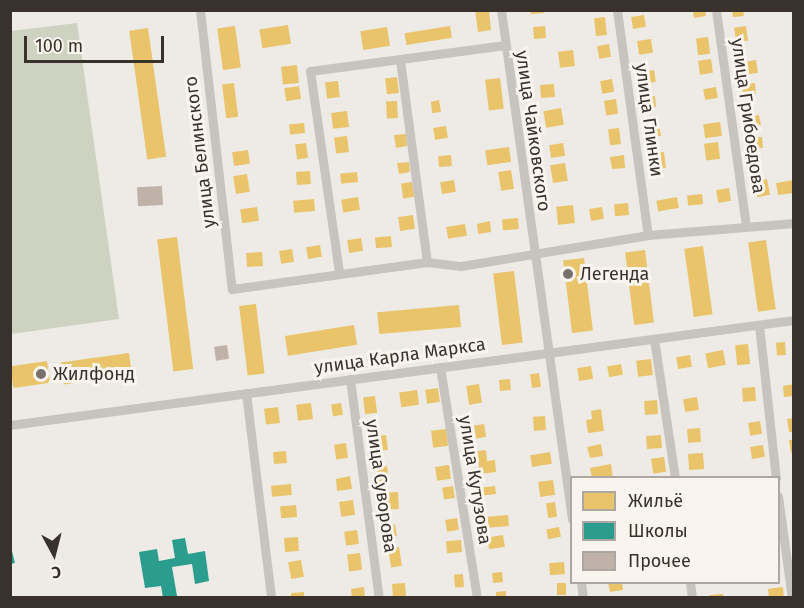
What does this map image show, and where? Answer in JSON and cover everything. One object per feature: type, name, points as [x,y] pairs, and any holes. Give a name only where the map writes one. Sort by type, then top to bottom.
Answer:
[{"type":"street","name":"улица Белинского","points":[[200,10],[232,289],[339,272]]},
{"type":"street","name":"улица Чайковского","points":[[501,10],[546,353]]},
{"type":"street","name":"улица Глинки","points":[[617,10],[648,235]]},
{"type":"street","name":"улица Грибоедова","points":[[716,10],[746,226]]},
{"type":"street","points":[[505,45],[310,71],[339,272],[427,262],[461,266],[648,235],[794,223]]},
{"type":"street","points":[[400,60],[427,262]]},
{"type":"street","name":"улица Карла Маркса","points":[[10,425],[794,321]]},
{"type":"street","points":[[759,325],[776,476]]},
{"type":"street","points":[[654,339],[675,476]]},
{"type":"street","points":[[546,353],[570,506]]},
{"type":"street","name":"улица Кутузова","points":[[440,367],[477,597]]},
{"type":"street","name":"улица Суворова","points":[[350,379],[379,597]]},
{"type":"street","points":[[246,393],[272,597]]},
{"type":"street","points":[[780,510],[792,597]]},
{"type":"green space","points":[[77,23],[119,319],[11,334],[11,31]]},
{"type":"building: Жильё","points":[[475,10],[489,10],[491,30],[478,32]]},
{"type":"building: Жильё","points":[[530,10],[544,10],[544,13],[531,14]]},
{"type":"building: Жильё","points":[[693,10],[705,10],[706,16],[694,18]]},
{"type":"building: Жильё","points":[[732,10],[743,10],[744,16],[733,17]]},
{"type":"building: Жильё","points":[[644,15],[646,27],[633,29],[631,17]]},
{"type":"building: Жильё","points":[[605,17],[607,35],[596,36],[594,18]]},
{"type":"building: Жильё","points":[[288,25],[291,44],[262,48],[259,30]]},
{"type":"building: Жильё","points":[[235,26],[241,68],[223,70],[217,29]]},
{"type":"building: Жильё","points":[[450,26],[452,38],[406,45],[405,33]]},
{"type":"building: Жильё","points":[[545,26],[546,38],[534,39],[533,27]]},
{"type":"building: Жильё","points":[[746,26],[748,41],[736,43],[734,28]]},
{"type":"building: Жильё","points":[[387,27],[390,46],[363,50],[360,31]]},
{"type":"building: Жильё","points":[[148,28],[166,157],[147,159],[129,31]]},
{"type":"building: Жильё","points":[[708,37],[710,54],[698,55],[696,38]]},
{"type":"building: Жильё","points":[[651,39],[653,53],[639,55],[637,41]]},
{"type":"building: Жильё","points":[[609,44],[611,57],[599,59],[597,46]]},
{"type":"building: Жильё","points":[[573,50],[575,66],[560,68],[558,52]]},
{"type":"building: Жильё","points":[[711,59],[713,73],[700,75],[698,61]]},
{"type":"building: Жильё","points":[[756,60],[758,73],[739,76],[737,63]]},
{"type":"building: Жильё","points":[[297,65],[299,83],[283,85],[281,67]]},
{"type":"building: Жильё","points":[[654,70],[656,82],[641,84],[639,72]]},
{"type":"building: Жильё","points":[[397,77],[399,93],[387,94],[385,78]]},
{"type":"building: Жильё","points":[[500,78],[504,109],[489,111],[485,80]]},
{"type":"building: Жильё","points":[[612,79],[614,92],[602,94],[600,81]]},
{"type":"building: Жильё","points":[[338,81],[340,97],[327,98],[325,83]]},
{"type":"building: Жильё","points":[[234,83],[238,117],[226,118],[222,84]]},
{"type":"building: Жильё","points":[[755,83],[756,94],[743,95],[742,84]]},
{"type":"building: Жильё","points":[[554,84],[555,97],[541,98],[540,85]]},
{"type":"building: Жильё","points":[[299,86],[301,99],[286,101],[284,88]]},
{"type":"building: Жильё","points":[[716,87],[718,98],[705,100],[703,89]]},
{"type":"building: Жильё","points":[[655,96],[656,107],[644,108],[643,97]]},
{"type":"building: Жильё","points":[[616,99],[618,114],[606,116],[604,101]]},
{"type":"building: Жильё","points":[[439,100],[441,112],[432,113],[431,102]]},
{"type":"building: Жильё","points":[[397,101],[398,118],[387,119],[386,102]]},
{"type":"building: Жильё","points":[[561,108],[564,125],[546,128],[543,111]]},
{"type":"building: Жильё","points":[[347,111],[349,127],[333,129],[331,113]]},
{"type":"building: Жильё","points":[[759,115],[761,125],[748,127],[746,117]]},
{"type":"building: Жильё","points":[[720,122],[722,136],[705,138],[703,124]]},
{"type":"building: Жильё","points":[[304,123],[305,133],[290,135],[289,125]]},
{"type":"building: Жильё","points":[[659,125],[661,136],[648,137],[647,127]]},
{"type":"building: Жильё","points":[[446,126],[448,138],[435,140],[433,128]]},
{"type":"building: Жильё","points":[[619,128],[621,144],[610,145],[608,129]]},
{"type":"building: Жильё","points":[[406,134],[407,146],[396,148],[394,135]]},
{"type":"building: Жильё","points":[[347,136],[349,152],[336,153],[334,138]]},
{"type":"building: Жильё","points":[[762,137],[763,148],[750,149],[749,138]]},
{"type":"building: Жильё","points":[[718,142],[720,159],[706,161],[704,144]]},
{"type":"building: Жильё","points":[[306,143],[308,158],[297,159],[295,145]]},
{"type":"building: Жильё","points":[[563,143],[565,156],[551,158],[549,145]]},
{"type":"building: Жильё","points":[[509,147],[511,162],[487,165],[485,150]]},
{"type":"building: Жильё","points":[[248,150],[250,164],[234,166],[232,152]]},
{"type":"building: Жильё","points":[[664,152],[666,168],[653,169],[651,154]]},
{"type":"building: Жильё","points":[[451,155],[452,166],[439,167],[438,156]]},
{"type":"building: Жильё","points":[[624,155],[625,168],[612,169],[610,157]]},
{"type":"building: Жильё","points":[[409,162],[410,172],[399,174],[397,163]]},
{"type":"building: Жильё","points":[[565,163],[568,181],[553,183],[550,165]]},
{"type":"building: Жильё","points":[[511,170],[514,189],[501,191],[498,172]]},
{"type":"building: Жильё","points":[[310,171],[311,184],[297,185],[296,172]]},
{"type":"building: Жильё","points":[[357,172],[358,182],[341,184],[340,174]]},
{"type":"building: Жильё","points":[[247,174],[250,192],[236,194],[233,176]]},
{"type":"building: Жильё","points":[[767,179],[770,195],[757,197],[754,181]]},
{"type":"building: Жильё","points":[[454,180],[456,192],[442,194],[440,182]]},
{"type":"building: Жильё","points":[[794,180],[794,193],[778,195],[776,183]]},
{"type":"building: Жильё","points":[[412,182],[414,197],[403,198],[401,184]]},
{"type":"building: Жильё","points":[[729,188],[731,201],[718,203],[716,190]]},
{"type":"building: Жильё","points":[[702,194],[703,204],[688,206],[687,196]]},
{"type":"building: Жильё","points":[[358,197],[360,210],[343,212],[341,200]]},
{"type":"building: Жильё","points":[[677,197],[679,208],[658,211],[656,201]]},
{"type":"building: Жильё","points":[[314,199],[315,211],[294,213],[293,201]]},
{"type":"building: Жильё","points":[[628,203],[629,215],[615,216],[614,204]]},
{"type":"building: Жильё","points":[[573,205],[575,223],[558,225],[556,207]]},
{"type":"building: Жильё","points":[[257,207],[259,221],[242,223],[240,209]]},
{"type":"building: Жильё","points":[[602,207],[604,219],[591,221],[589,209]]},
{"type":"building: Жильё","points":[[413,215],[415,229],[400,231],[398,217]]},
{"type":"building: Жильё","points":[[518,218],[519,229],[503,230],[502,219]]},
{"type":"building: Жильё","points":[[490,221],[491,232],[478,234],[477,224]]},
{"type":"building: Жильё","points":[[465,224],[467,236],[448,239],[446,227]]},
{"type":"building: Жильё","points":[[391,236],[392,247],[376,248],[375,237]]},
{"type":"building: Жильё","points":[[177,237],[193,369],[173,371],[157,239]]},
{"type":"building: Жильё","points":[[361,238],[363,251],[349,253],[347,240]]},
{"type":"building: Жильё","points":[[766,240],[776,309],[758,312],[748,243]]},
{"type":"building: Жильё","points":[[320,245],[322,257],[308,259],[306,247]]},
{"type":"building: Жильё","points":[[703,246],[713,314],[694,317],[684,249]]},
{"type":"building: Жильё","points":[[292,249],[294,262],[281,264],[279,251]]},
{"type":"building: Жильё","points":[[645,250],[654,322],[634,325],[625,252]]},
{"type":"building: Жильё","points":[[262,252],[263,266],[247,267],[246,253]]},
{"type":"building: Жильё","points":[[584,258],[593,330],[572,333],[563,261]]},
{"type":"building: Жильё","points":[[514,271],[523,342],[502,345],[493,274]]},
{"type":"building: Жильё","points":[[256,304],[265,373],[248,376],[239,306]]},
{"type":"building: Жильё","points":[[459,305],[461,327],[379,334],[377,312]]},
{"type":"building: Жильё","points":[[354,325],[357,345],[288,356],[285,336]]},
{"type":"building: Жильё","points":[[785,342],[786,355],[777,356],[776,343]]},
{"type":"building: Жильё","points":[[748,344],[750,364],[737,365],[735,345]]},
{"type":"building: Жильё","points":[[723,350],[726,365],[708,368],[705,353]]},
{"type":"building: Жильё","points":[[129,353],[132,375],[64,384],[61,363]]},
{"type":"building: Жильё","points":[[690,355],[692,367],[678,369],[676,357]]},
{"type":"building: Жильё","points":[[651,359],[653,375],[638,377],[636,361]]},
{"type":"building: Жильё","points":[[47,361],[50,383],[13,388],[10,366]]},
{"type":"building: Жильё","points":[[621,364],[623,375],[609,377],[607,366]]},
{"type":"building: Жильё","points":[[591,366],[593,379],[579,381],[577,368]]},
{"type":"building: Жильё","points":[[539,373],[541,387],[532,388],[530,374]]},
{"type":"building: Жильё","points":[[510,379],[511,390],[500,391],[499,380]]},
{"type":"building: Жильё","points":[[479,384],[482,403],[469,405],[466,386]]},
{"type":"building: Жильё","points":[[794,384],[794,396],[784,397],[783,386]]},
{"type":"building: Жильё","points":[[755,387],[756,401],[743,402],[742,388]]},
{"type":"building: Жильё","points":[[438,388],[440,402],[427,404],[425,390]]},
{"type":"building: Жильё","points":[[417,390],[419,405],[401,407],[399,393]]},
{"type":"building: Жильё","points":[[375,396],[377,413],[365,414],[363,397]]},
{"type":"building: Жильё","points":[[697,397],[699,410],[685,412],[683,399]]},
{"type":"building: Жильё","points":[[657,400],[658,414],[645,415],[644,401]]},
{"type":"building: Жильё","points":[[311,403],[313,419],[298,421],[296,405]]},
{"type":"building: Жильё","points":[[341,403],[343,415],[333,416],[331,405]]},
{"type":"building: Жильё","points":[[278,407],[280,423],[266,425],[264,409]]},
{"type":"building: Жильё","points":[[601,409],[604,431],[588,433],[586,420],[592,419],[591,411]]},
{"type":"building: Жильё","points":[[545,416],[546,430],[534,431],[533,417]]},
{"type":"building: Жильё","points":[[794,418],[794,432],[789,432],[787,419]]},
{"type":"building: Жильё","points":[[760,421],[762,434],[750,436],[748,423]]},
{"type":"building: Жильё","points":[[484,424],[486,437],[476,438],[474,426]]},
{"type":"building: Жильё","points":[[700,428],[701,442],[688,443],[687,429]]},
{"type":"building: Жильё","points":[[446,429],[448,446],[433,448],[431,431]]},
{"type":"building: Жильё","points":[[386,435],[388,450],[373,452],[371,437]]},
{"type":"building: Жильё","points":[[661,435],[662,448],[647,449],[646,436]]},
{"type":"building: Жильё","points":[[789,440],[794,440],[794,452],[791,453]]},
{"type":"building: Жильё","points":[[346,443],[348,458],[336,460],[334,445]]},
{"type":"building: Жильё","points":[[601,444],[603,456],[590,458],[587,447]]},
{"type":"building: Жильё","points":[[763,445],[765,457],[752,459],[750,447]]},
{"type":"building: Жильё","points":[[486,450],[487,461],[495,460],[496,472],[480,474],[477,451]]},
{"type":"building: Жильё","points":[[286,451],[287,463],[274,464],[273,452]]},
{"type":"building: Жильё","points":[[550,452],[552,464],[532,467],[530,455]]},
{"type":"building: Жильё","points":[[703,453],[704,469],[689,470],[688,454]]},
{"type":"building: Жильё","points":[[664,457],[666,472],[653,474],[651,459]]},
{"type":"building: Жильё","points":[[611,464],[613,476],[592,476],[590,468]]},
{"type":"building: Жильё","points":[[449,465],[451,479],[437,481],[435,467]]},
{"type":"building: Жильё","points":[[387,466],[389,483],[379,484],[377,467]]},
{"type":"building: Жильё","points":[[350,476],[352,489],[337,491],[336,479]]},
{"type":"building: Жильё","points":[[553,480],[555,495],[540,497],[538,482]]},
{"type":"building: Жильё","points":[[291,484],[292,495],[272,497],[271,486]]},
{"type":"building: Жильё","points":[[453,486],[455,498],[444,500],[442,488]]},
{"type":"building: Жильё","points":[[495,486],[496,494],[481,496],[480,488]]},
{"type":"building: Жильё","points":[[398,492],[399,509],[382,510],[381,493]]},
{"type":"building: Жильё","points":[[353,500],[355,515],[341,517],[339,502]]},
{"type":"building: Жильё","points":[[555,502],[557,517],[548,518],[546,503]]},
{"type":"building: Жильё","points":[[296,505],[297,517],[281,518],[280,506]]},
{"type":"building: Жильё","points":[[508,515],[509,526],[488,528],[487,517]]},
{"type":"building: Жильё","points":[[457,518],[459,530],[447,532],[445,520]]},
{"type":"building: Жильё","points":[[395,524],[397,536],[386,538],[384,526]]},
{"type":"building: Жильё","points":[[559,527],[561,537],[548,539],[546,529]]},
{"type":"building: Жильё","points":[[357,530],[359,544],[346,546],[344,532]]},
{"type":"building: Жильё","points":[[503,535],[505,547],[489,549],[487,538]]},
{"type":"building: Жильё","points":[[298,537],[299,551],[285,552],[284,538]]},
{"type":"building: Жильё","points":[[461,540],[462,552],[447,553],[446,541]]},
{"type":"building: Жильё","points":[[399,547],[402,566],[391,567],[388,549]]},
{"type":"building: Жильё","points":[[360,553],[362,570],[349,571],[347,555]]},
{"type":"building: Жильё","points":[[301,560],[304,577],[291,579],[288,562]]},
{"type":"building: Жильё","points":[[564,562],[565,574],[550,575],[549,563]]},
{"type":"building: Жильё","points":[[502,572],[503,582],[493,583],[492,573]]},
{"type":"building: Жильё","points":[[463,574],[464,587],[455,588],[454,575]]},
{"type":"building: Жильё","points":[[405,583],[406,596],[393,597],[392,584]]},
{"type":"building: Жильё","points":[[557,583],[566,583],[566,595],[557,595]]},
{"type":"building: Жильё","points":[[608,584],[622,584],[623,590],[610,592]]},
{"type":"building: Жильё","points":[[364,587],[365,598],[352,598],[351,589]]},
{"type":"building: Жильё","points":[[783,587],[784,598],[769,598],[768,589]]},
{"type":"building: Жильё","points":[[506,591],[506,598],[496,598],[496,592]]},
{"type":"building: Жильё","points":[[304,592],[304,598],[291,598],[291,593]]},
{"type":"building: Жильё","points":[[723,594],[724,598],[711,598],[710,595]]},
{"type":"building: Школы","points":[[185,538],[188,554],[205,551],[209,581],[195,584],[192,564],[172,567],[177,596],[163,598],[161,586],[145,588],[139,552],[157,549],[159,561],[175,558],[172,540]]},
{"type":"building: Школы","points":[[10,543],[15,563],[10,564]]},
{"type":"building: Прочее","points":[[162,186],[163,205],[138,206],[137,187]]},
{"type":"building: Прочее","points":[[227,345],[229,359],[216,361],[214,347]]},
{"type":"place","name":"Легенда","points":[[568,274]]},
{"type":"place","name":"Жилфонд","points":[[41,374]]}]
